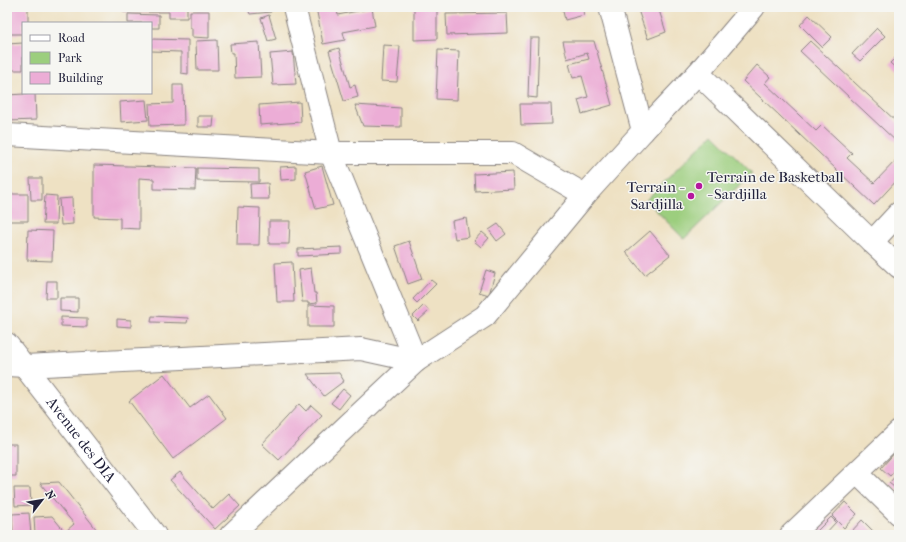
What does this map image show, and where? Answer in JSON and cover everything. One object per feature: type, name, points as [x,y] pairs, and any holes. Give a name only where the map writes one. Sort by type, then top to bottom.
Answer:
[{"type":"street","points":[[294,7],[331,153],[416,361]]},
{"type":"street","points":[[610,7],[643,131]]},
{"type":"street","points":[[231,535],[416,361],[485,316],[585,195],[698,73],[754,7]]},
{"type":"street","points":[[698,73],[899,267]]},
{"type":"street","points":[[7,134],[331,153],[513,153],[585,195]]},
{"type":"street","points":[[872,242],[899,213]]},
{"type":"street","name":"Avenue des DIA","points":[[7,344],[16,365],[155,535]]},
{"type":"street","points":[[16,365],[361,349],[416,361]]},
{"type":"street","points":[[791,535],[899,432]]},
{"type":"street","points":[[857,473],[899,514]]},
{"type":"green space","name":"Terrain de Basketball - Sardjilla","points":[[713,134],[752,173],[684,239],[646,200]]},
{"type":"building","points":[[7,7],[28,7],[28,22],[22,22],[22,34],[7,34]]},
{"type":"building","points":[[123,7],[187,7],[187,18],[169,18],[169,12],[123,12]]},
{"type":"building","points":[[247,7],[270,7],[271,12],[250,14]]},
{"type":"building","points":[[316,7],[336,7],[338,15],[372,8],[375,26],[343,32],[345,40],[323,44]]},
{"type":"building","points":[[414,7],[437,7],[437,39],[414,40]]},
{"type":"building","points":[[562,7],[582,7],[584,15],[565,20]]},
{"type":"building","points":[[637,7],[658,7],[666,32],[648,39]]},
{"type":"building","points":[[190,11],[209,11],[209,38],[192,37],[192,28],[190,28]]},
{"type":"building","points":[[507,13],[508,33],[447,35],[446,14]]},
{"type":"building","points":[[128,14],[159,15],[159,28],[152,28],[152,22],[128,22]]},
{"type":"building","points":[[269,15],[276,39],[268,41],[261,18]]},
{"type":"building","points":[[809,15],[832,37],[822,47],[800,25]]},
{"type":"building","points":[[877,28],[885,36],[860,61],[852,54]]},
{"type":"building","points":[[530,38],[539,38],[537,98],[528,97]]},
{"type":"building","points":[[152,39],[188,40],[188,74],[181,73],[181,52],[152,51]]},
{"type":"building","points":[[217,40],[218,70],[197,70],[196,41]]},
{"type":"building","points":[[563,41],[594,41],[612,105],[582,114],[578,100],[588,97],[582,76],[573,78],[569,64],[589,59],[587,53],[567,59]]},
{"type":"building","points":[[810,41],[899,124],[899,144],[800,51]]},
{"type":"building","points":[[259,42],[261,77],[235,78],[234,53],[231,53],[230,44]]},
{"type":"building","points":[[22,43],[22,70],[7,70],[7,44]]},
{"type":"building","points":[[383,45],[400,46],[397,82],[381,81]]},
{"type":"building","points":[[339,48],[350,87],[355,85],[358,97],[344,101],[329,51]]},
{"type":"building","points":[[438,50],[459,51],[457,100],[436,99]]},
{"type":"building","points":[[293,52],[296,84],[273,85],[270,54]]},
{"type":"building","points":[[899,54],[899,71],[890,63]]},
{"type":"building","points":[[757,65],[770,77],[765,83],[816,131],[822,125],[852,153],[847,158],[874,183],[899,157],[899,178],[874,205],[743,81]]},
{"type":"building","points":[[173,85],[183,85],[184,125],[150,126],[149,104],[173,103]]},
{"type":"building","points":[[35,94],[36,120],[8,121],[7,95]]},
{"type":"building","points":[[146,100],[148,120],[121,122],[120,102]]},
{"type":"building","points":[[300,102],[301,122],[260,125],[259,105]]},
{"type":"building","points":[[520,104],[551,104],[552,124],[521,125]]},
{"type":"building","points":[[355,105],[401,108],[401,127],[363,126]]},
{"type":"building","points":[[198,116],[214,116],[213,127],[198,127]]},
{"type":"building","points":[[94,165],[196,168],[195,190],[154,189],[154,179],[139,178],[139,229],[120,228],[120,218],[94,217]]},
{"type":"building","points":[[296,166],[296,179],[281,180],[280,167]]},
{"type":"building","points":[[322,166],[333,205],[316,209],[305,171]]},
{"type":"building","points":[[197,168],[259,169],[259,182],[197,181]]},
{"type":"building","points":[[513,172],[514,189],[475,191],[474,174]]},
{"type":"building","points":[[30,178],[42,178],[42,200],[31,200]]},
{"type":"building","points":[[268,183],[269,199],[251,199],[250,184]]},
{"type":"building","points":[[7,194],[28,194],[28,221],[7,221]]},
{"type":"building","points":[[45,195],[57,196],[56,224],[43,224]]},
{"type":"building","points":[[72,198],[73,224],[61,225],[59,199]]},
{"type":"building","points":[[238,207],[260,208],[259,245],[237,245]]},
{"type":"building","points":[[466,218],[469,237],[455,239],[452,221]]},
{"type":"building","points":[[269,221],[290,221],[289,244],[269,244]]},
{"type":"building","points":[[498,224],[506,234],[497,241],[489,230]]},
{"type":"building","points":[[28,230],[53,231],[52,261],[27,260]]},
{"type":"building","points":[[650,231],[670,255],[645,275],[626,252]]},
{"type":"building","points":[[482,232],[489,238],[481,247],[474,241]]},
{"type":"building","points":[[409,241],[422,279],[408,284],[395,246]]},
{"type":"building","points":[[342,247],[342,254],[298,256],[298,249]]},
{"type":"building","points":[[292,262],[294,302],[277,302],[275,263]]},
{"type":"building","points":[[311,268],[314,293],[316,293],[317,303],[308,304],[308,302],[302,302],[299,270]]},
{"type":"building","points":[[486,270],[495,273],[489,295],[479,292]]},
{"type":"building","points":[[431,280],[436,284],[417,303],[413,299]]},
{"type":"building","points":[[47,281],[57,281],[57,298],[46,298]]},
{"type":"building","points":[[60,298],[78,298],[78,312],[60,311]]},
{"type":"building","points":[[308,305],[334,306],[334,327],[308,327]]},
{"type":"building","points":[[424,305],[429,311],[418,321],[413,316]]},
{"type":"building","points":[[152,316],[188,318],[187,323],[151,322]]},
{"type":"building","points":[[61,317],[87,318],[87,327],[61,326]]},
{"type":"building","points":[[117,319],[131,320],[131,327],[117,326]]},
{"type":"building","points":[[339,373],[344,381],[324,396],[307,374]]},
{"type":"building","points":[[164,374],[190,408],[209,394],[227,418],[173,459],[129,401]]},
{"type":"building","points":[[343,389],[350,395],[339,409],[331,403]]},
{"type":"building","points":[[299,404],[306,411],[311,405],[322,415],[279,460],[262,444]]},
{"type":"building","points":[[7,444],[16,444],[16,476],[7,476]]},
{"type":"building","points":[[897,450],[899,452],[899,466],[890,476],[881,468]]},
{"type":"building","points":[[180,472],[213,509],[229,494],[240,506],[215,529],[170,480]]},
{"type":"building","points":[[899,472],[899,491],[889,483]]},
{"type":"building","points":[[59,482],[101,535],[35,535],[34,517],[52,516],[65,532],[74,524],[40,483]]},
{"type":"building","points":[[14,488],[30,488],[31,505],[15,506]]},
{"type":"building","points":[[845,502],[857,514],[844,528],[832,516]]},
{"type":"building","points":[[29,513],[31,534],[13,535],[12,514]]},
{"type":"building","points":[[831,517],[836,522],[824,535],[813,535]]},
{"type":"building","points":[[862,520],[877,535],[853,535],[850,533]]},
{"type":"place","name":"Terrain de Basketball - Sardjilla","points":[[699,186]]},
{"type":"place","name":"Terrain - Sardjilla","points":[[691,196]]}]
